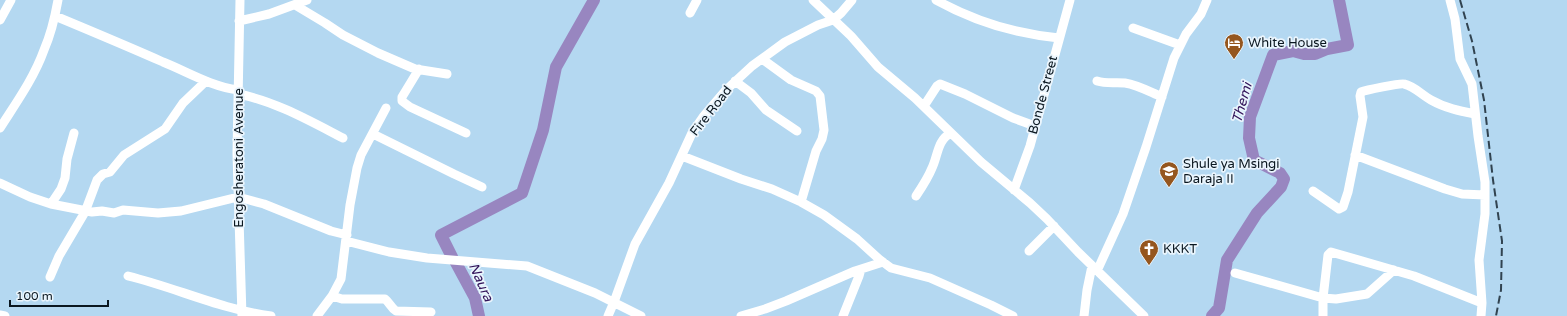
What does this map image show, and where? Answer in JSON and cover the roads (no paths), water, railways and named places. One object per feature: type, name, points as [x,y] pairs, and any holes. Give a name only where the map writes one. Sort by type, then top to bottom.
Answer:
[{"type":"street","points":[[0,20],[11,0]]},
{"type":"street","points":[[0,128],[4,115],[35,71],[45,50],[58,0]]},
{"type":"street","name":"Engosheratoni Avenue","points":[[240,0],[237,153],[242,314]]},
{"type":"street","points":[[239,21],[269,14],[307,0]]},
{"type":"street","points":[[690,14],[698,0]]},
{"type":"street","points":[[813,0],[851,36],[878,66],[924,106],[976,158],[1030,203],[1144,316]]},
{"type":"street","name":"Fire Road","points":[[608,316],[635,244],[698,124],[735,81],[762,59],[798,35],[833,20],[852,0]]},
{"type":"street","points":[[936,0],[1003,28],[1026,34],[1059,38]]},
{"type":"street","name":"Bonde Street","points":[[1014,190],[1024,164],[1070,0]]},
{"type":"street","points":[[1084,316],[1087,290],[1095,268],[1123,214],[1174,58],[1194,22],[1201,14],[1207,0]]},
{"type":"street","points":[[1450,0],[1460,59],[1472,84],[1485,182],[1485,214],[1479,260],[1482,303],[1481,316]]},
{"type":"street","points":[[294,5],[358,44],[410,67],[447,74]]},
{"type":"street","points":[[55,16],[165,62],[204,82],[273,104],[343,138]]},
{"type":"street","points":[[1133,28],[1180,45]]},
{"type":"street","points":[[762,59],[791,80],[816,91],[820,96],[824,130],[822,139],[816,151],[801,202]]},
{"type":"street","points":[[419,69],[402,97],[402,101],[405,104],[466,133]]},
{"type":"street","points":[[735,81],[751,93],[766,110],[797,131]]},
{"type":"street","points":[[50,277],[59,256],[85,212],[97,180],[103,174],[110,172],[124,155],[165,129],[183,103],[204,82]]},
{"type":"street","points":[[1097,82],[1107,84],[1118,82],[1133,84],[1162,97]]},
{"type":"street","points":[[1313,191],[1339,209],[1343,207],[1348,192],[1363,117],[1360,96],[1361,92],[1365,90],[1403,83],[1436,103],[1476,114]]},
{"type":"street","points":[[924,106],[936,86],[940,84],[966,94],[1013,118],[1035,126]]},
{"type":"street","points":[[318,316],[332,296],[341,279],[351,197],[357,168],[361,155],[386,108]]},
{"type":"street","points":[[51,204],[61,189],[65,178],[68,153],[74,133]]},
{"type":"street","points":[[916,196],[933,167],[942,140],[945,136],[951,133]]},
{"type":"street","points":[[373,134],[482,187]]},
{"type":"street","points":[[1355,155],[1449,191],[1462,194],[1485,195]]},
{"type":"street","points":[[682,156],[741,180],[772,189],[801,202],[824,215],[857,239],[891,268],[930,278],[948,285],[1013,316]]},
{"type":"street","points":[[0,183],[30,197],[51,204],[85,212],[102,211],[114,213],[123,210],[158,213],[181,211],[238,197],[264,204],[346,238],[389,252],[427,258],[527,266],[614,302],[641,316]]},
{"type":"street","points":[[1029,251],[1054,226]]},
{"type":"street","points":[[1323,316],[1323,298],[1328,255],[1331,252],[1394,270],[1482,303]]},
{"type":"street","points":[[741,316],[765,310],[861,269],[883,262]]},
{"type":"street","points":[[843,316],[860,276],[861,269]]},
{"type":"street","points":[[1236,273],[1323,298],[1336,299],[1367,294],[1394,270]]},
{"type":"street","points":[[128,276],[163,285],[242,314],[271,316]]},
{"type":"street","points":[[332,296],[342,299],[385,299],[396,311],[431,312]]},
{"type":"street","points":[[0,315],[5,316]]},
{"type":"waterway","points":[[452,257],[441,235],[522,193],[543,130],[556,67],[594,0]]},
{"type":"waterway","name":"Themi","points":[[1212,316],[1219,308],[1227,260],[1257,213],[1281,187],[1284,179],[1280,173],[1254,160],[1249,138],[1250,117],[1273,55],[1293,51],[1304,54],[1315,54],[1327,49],[1348,45],[1339,0]]},
{"type":"waterway","name":"Naura","points":[[455,261],[475,298],[479,316]]},
{"type":"railway","points":[[1460,0],[1472,41],[1484,100],[1493,180],[1502,241],[1501,290],[1496,316]]},
{"type":"place","name":"White House","points":[[1234,60]]},
{"type":"place","name":"Shule ya Msingi Daraja II","points":[[1169,188]]},
{"type":"place","name":"KKKT","points":[[1149,266]]}]
